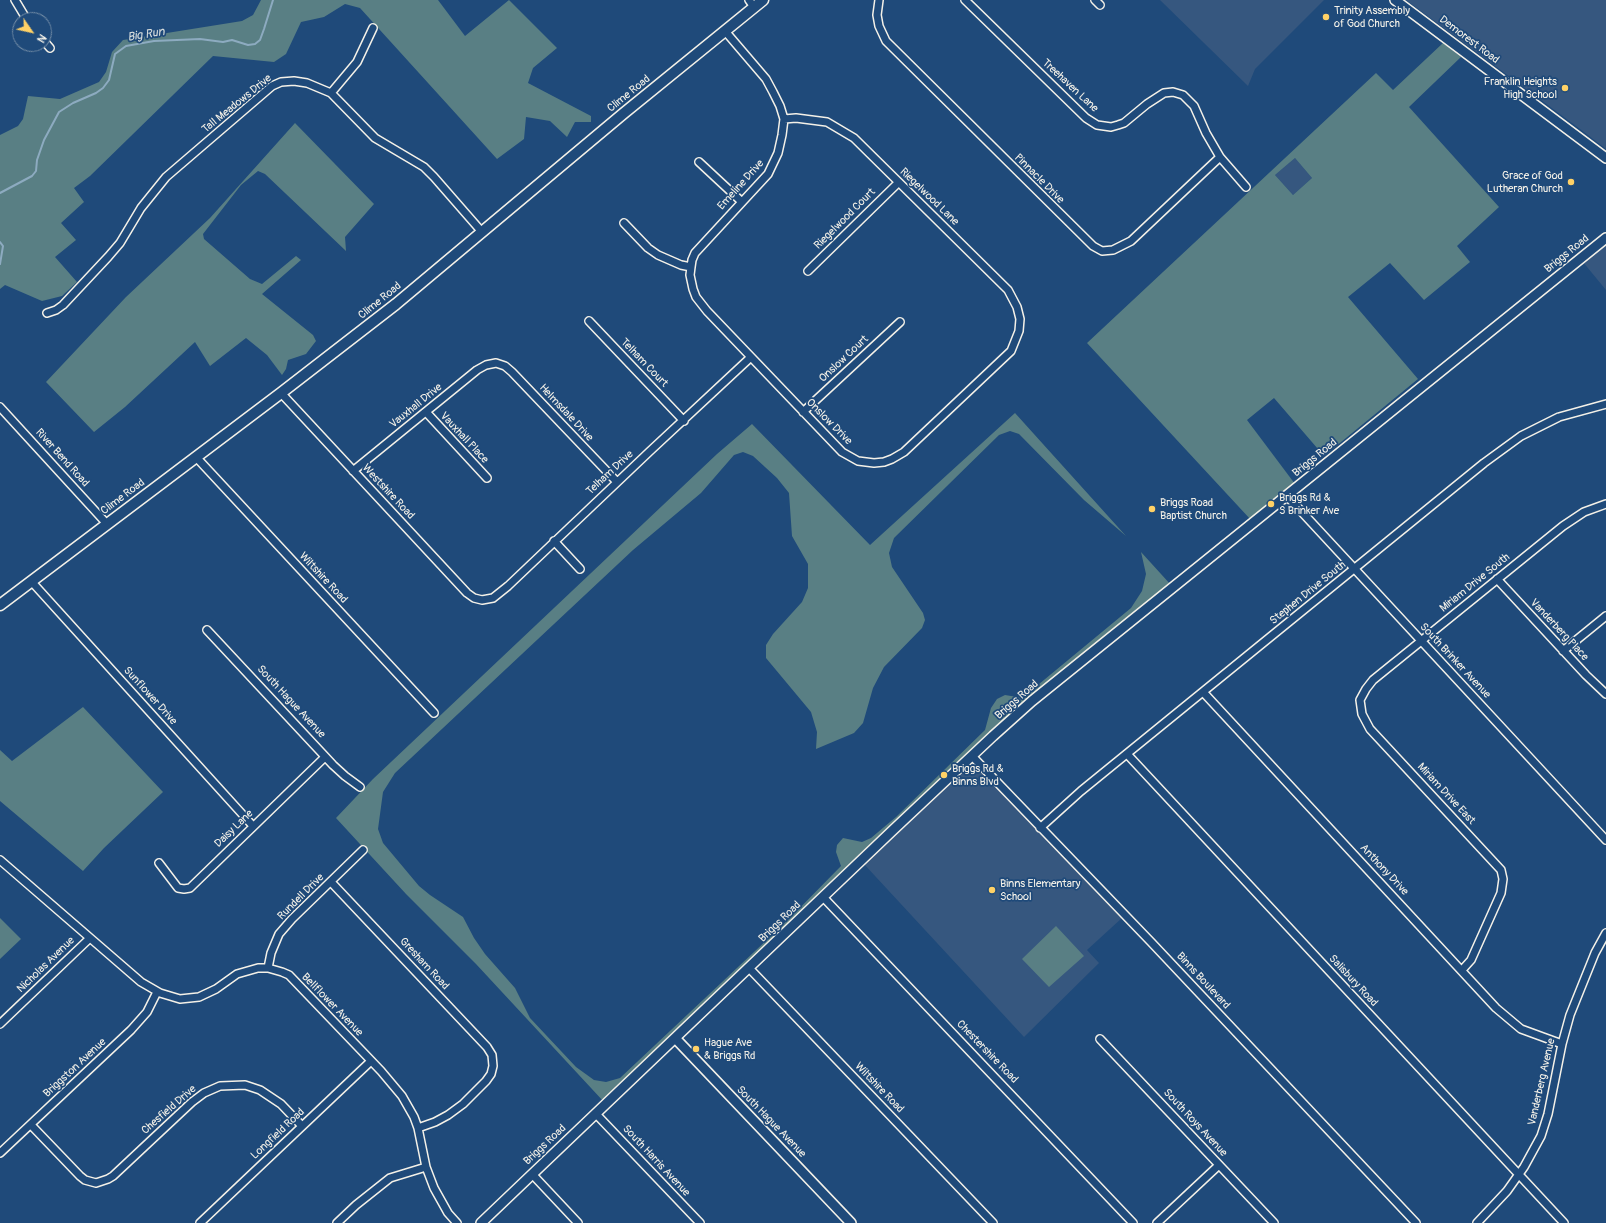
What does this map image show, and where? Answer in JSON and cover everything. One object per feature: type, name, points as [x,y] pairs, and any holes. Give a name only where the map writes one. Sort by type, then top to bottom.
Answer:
[{"type":"main road","name":"Clime Road","points":[[0,605],[396,304],[725,31],[752,4],[763,0]]},
{"type":"street","points":[[16,0],[23,12]]},
{"type":"street","name":"Pinnacle Drive","points":[[879,0],[879,26],[886,41],[1093,246],[1102,250],[1113,250],[1131,241],[1220,157]]},
{"type":"street","name":"Treehaven Lane","points":[[965,0],[1086,118],[1097,125],[1118,125],[1124,123],[1159,96],[1168,92],[1178,93],[1186,97],[1194,106],[1206,133],[1220,157],[1246,187]]},
{"type":"street","name":"Demorest Road","points":[[1395,0],[1606,158]]},
{"type":"street","points":[[331,93],[357,62],[373,28]]},
{"type":"street","name":"Emeline Drive","points":[[691,267],[692,260],[699,248],[761,182],[773,165],[778,153],[782,136],[784,119],[780,106],[766,79],[725,31]]},
{"type":"street","name":"Tall Meadows Drive","points":[[47,313],[56,310],[63,304],[108,257],[120,243],[141,208],[166,177],[272,86],[281,82],[294,81],[319,87],[331,93],[375,138],[424,167],[482,232]]},
{"type":"street","name":"Riegelwood Lane","points":[[784,119],[796,118],[827,122],[854,138],[1008,290],[1017,307],[1020,318],[1018,336]]},
{"type":"street","points":[[699,162],[742,202]]},
{"type":"street","name":"Riegelwood Court","points":[[808,272],[898,182]]},
{"type":"street","points":[[624,223],[648,248],[658,255],[691,267]]},
{"type":"street","name":"Briggs Road","points":[[480,1223],[972,756],[1038,697],[1606,238]]},
{"type":"street","name":"Onslow Drive","points":[[691,267],[691,282],[696,297],[707,311],[837,448],[858,461],[867,463],[884,462],[904,452],[1011,351],[1018,336]]},
{"type":"street","name":"Telham Court","points":[[589,321],[684,420]]},
{"type":"street","name":"Onslow Court","points":[[803,412],[900,322]]},
{"type":"street","name":"Telham Drive","points":[[482,600],[492,598],[501,592],[751,357]]},
{"type":"street","name":"Vauxhall Drive","points":[[353,471],[477,370],[486,365],[496,364]]},
{"type":"street","name":"Helmsdale Drive","points":[[496,364],[505,366],[512,372],[617,482]]},
{"type":"street","name":"Westshire Road","points":[[280,393],[467,593],[474,598],[482,600]]},
{"type":"street","name":"Stephen Drive South","points":[[1040,828],[1080,790],[1127,754],[1484,463],[1521,436],[1559,417],[1606,404]]},
{"type":"street","name":"River Bend Road","points":[[0,407],[107,524]]},
{"type":"street","name":"Vauxhall Place","points":[[426,412],[487,478]]},
{"type":"street","name":"Wiltshire Road","points":[[196,457],[434,713]]},
{"type":"street","name":"South Brinker Avenue","points":[[1287,496],[1606,840]]},
{"type":"street","name":"Miriam Drive South","points":[[1362,714],[1360,700],[1373,680],[1563,526],[1584,512],[1606,504]]},
{"type":"street","points":[[554,541],[580,569]]},
{"type":"street","name":"Vanderberg Place","points":[[1497,579],[1606,694]]},
{"type":"street","name":"Sunflower Drive","points":[[31,582],[253,826]]},
{"type":"street","points":[[1564,651],[1606,616]]},
{"type":"street","name":"South Hague Avenue","points":[[207,630],[326,757],[345,776],[360,786]]},
{"type":"street","name":"Anthony Drive","points":[[1203,692],[1496,1008],[1521,1029],[1562,1044]]},
{"type":"street","name":"Miriam Drive East","points":[[1362,714],[1370,729],[1501,870],[1503,879],[1501,893],[1471,960],[1462,970]]},
{"type":"street","name":"Salisbury Road","points":[[1127,754],[1564,1223]]},
{"type":"street","name":"Binns Boulevard","points":[[972,756],[1151,942],[1416,1223]]},
{"type":"street","name":"Daisy Lane","points":[[159,863],[178,888],[190,888],[326,757]]},
{"type":"street","name":"Rundell Drive","points":[[268,968],[273,948],[279,934],[292,919],[364,850]]},
{"type":"street","name":"Bellflower Avenue","points":[[0,860],[141,982],[157,992],[180,999],[199,997],[216,989],[237,974],[258,968],[268,968],[282,972],[294,980],[402,1096],[414,1117],[418,1128],[426,1167],[440,1201],[448,1213],[458,1223]]},
{"type":"street","name":"Gresham Road","points":[[331,882],[487,1047],[492,1056],[493,1066],[491,1074],[463,1104],[435,1122],[418,1128]]},
{"type":"street","name":"Chestershire Road","points":[[823,897],[1133,1223]]},
{"type":"street","name":"Vanderberg Avenue","points":[[1477,1223],[1507,1191],[1519,1175],[1541,1136],[1548,1114],[1562,1044],[1576,998],[1595,953],[1606,933]]},
{"type":"street","name":"Nicholas Avenue","points":[[0,1024],[90,938]]},
{"type":"street","name":"Wiltshire Road","points":[[749,968],[993,1223]]},
{"type":"street","name":"Briggston Avenue","points":[[0,1154],[131,1030],[147,1012],[157,992]]},
{"type":"street","name":"South Hague Avenue","points":[[675,1038],[851,1223]]},
{"type":"street","name":"South Roys Avenue","points":[[1100,1039],[1274,1223]]},
{"type":"street","name":"Longfield Road","points":[[200,1223],[371,1061]]},
{"type":"street","name":"Chesfield Drive","points":[[31,1124],[80,1176],[85,1180],[96,1183],[113,1176],[192,1102],[204,1093],[220,1086],[245,1085],[260,1090],[282,1104],[302,1126]]},
{"type":"street","name":"South Harris Avenue","points":[[596,1114],[700,1223]]},
{"type":"street","points":[[1157,1223],[1219,1165]]},
{"type":"street","points":[[337,1223],[356,1205],[390,1178],[426,1167]]},
{"type":"street","points":[[532,1174],[578,1223]]},
{"type":"shaded area","points":[[1160,0],[1324,0],[1255,69],[1248,86]]},
{"type":"shaded area","name":"Franklin Heights High School","points":[[1406,0],[1606,0],[1606,149],[1580,129]]},
{"type":"shaded area","points":[[1295,158],[1312,178],[1293,195],[1275,175]]},
{"type":"shaded area","points":[[1606,233],[1606,290],[1578,256]]},
{"type":"shaded area","name":"Binns Elementary School","points":[[974,759],[1122,918],[1087,950],[1099,963],[1024,1037],[863,863]]},
{"type":"green space","points":[[261,0],[438,0],[465,36],[509,0],[557,48],[533,68],[528,83],[591,116],[591,122],[575,122],[567,137],[550,121],[526,117],[524,139],[497,159],[360,8],[345,4],[324,17],[301,22],[286,54],[274,62],[213,56],[90,176],[74,188],[84,202],[61,223],[76,240],[55,257],[77,282],[62,296],[42,301],[5,285],[0,289],[0,135],[18,126],[23,119],[28,96],[60,99],[99,82],[106,72],[112,52],[123,40],[242,21],[253,15]]},
{"type":"green space","points":[[1443,43],[1461,57],[1409,107],[1499,207],[1457,246],[1470,262],[1424,300],[1390,263],[1348,297],[1418,379],[1324,456],[1274,398],[1247,420],[1295,484],[1251,520],[1087,343],[1376,73],[1393,90]],"holes":[[[1295,158],[1312,178],[1293,195],[1275,175]]]},
{"type":"green space","points":[[295,123],[374,204],[345,237],[346,251],[265,174],[258,171],[241,185],[203,234],[204,239],[250,279],[262,284],[296,256],[301,260],[262,294],[313,335],[316,341],[306,354],[288,360],[286,369],[282,375],[267,355],[246,338],[210,366],[195,342],[125,407],[94,432],[46,382],[126,297],[210,218]]},
{"type":"green space","points":[[1015,413],[1126,536],[1084,500],[1019,434],[1010,431],[999,435],[894,538],[889,553],[892,567],[923,613],[925,620],[922,628],[884,667],[873,688],[863,723],[854,733],[816,749],[817,732],[811,712],[766,658],[766,645],[773,634],[802,602],[808,588],[808,564],[792,536],[789,493],[777,478],[753,456],[743,452],[734,455],[701,493],[633,550],[395,773],[383,792],[378,829],[383,843],[419,886],[463,917],[474,938],[485,954],[515,988],[530,1018],[576,1067],[594,1080],[606,1082],[620,1078],[788,920],[841,866],[836,852],[837,845],[843,838],[862,842],[871,838],[896,817],[985,730],[991,708],[997,699],[1005,695],[1017,697],[1027,694],[1131,608],[1142,591],[1146,574],[1141,552],[1171,585],[990,733],[604,1102],[476,964],[406,894],[336,818],[373,779],[717,454],[752,424],[870,545]]},
{"type":"green space","points":[[83,707],[163,792],[104,848],[83,871],[0,801],[0,750],[12,761]]},
{"type":"green space","points":[[0,918],[21,939],[0,959]]},
{"type":"green space","points":[[1056,926],[1084,956],[1049,987],[1022,959]]},
{"type":"waterway","name":"Big Run","points":[[0,193],[32,176],[36,171],[37,160],[44,140],[59,112],[103,88],[109,80],[115,54],[126,46],[154,41],[200,39],[223,42],[232,40],[248,45],[255,44],[260,40],[273,0]]},
{"type":"waterway","name":"Big Run","points":[[0,242],[3,246],[0,264]]},
{"type":"place","name":"Trinity Assembly of God Church","points":[[1326,17]]},
{"type":"place","name":"Franklin Heights High School","points":[[1565,88]]},
{"type":"place","name":"Grace of God Lutheran Church","points":[[1571,182]]},
{"type":"place","name":"Briggs Rd & S Brinker Ave","points":[[1271,504]]},
{"type":"place","name":"Briggs Road Baptist Church","points":[[1152,509]]},
{"type":"place","name":"Briggs Rd & Binns Blvd","points":[[944,775]]},
{"type":"place","name":"Binns Elementary School","points":[[992,890]]},
{"type":"place","name":"Hague Ave & Briggs Rd","points":[[696,1049]]}]
